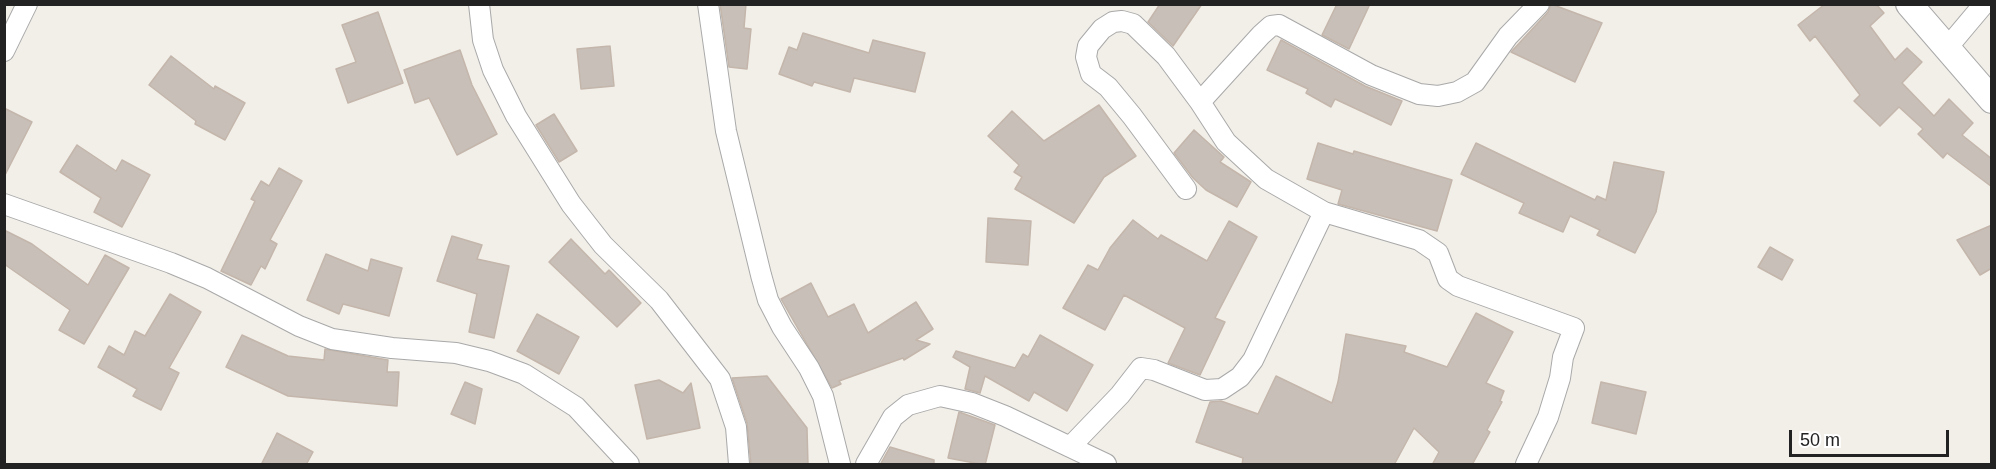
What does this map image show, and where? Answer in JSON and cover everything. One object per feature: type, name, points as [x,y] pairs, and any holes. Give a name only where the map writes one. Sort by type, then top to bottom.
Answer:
[{"type":"street","points":[[4,51],[27,4]]},
{"type":"street","points":[[479,4],[483,40],[493,70],[516,116],[571,204],[603,245],[659,300],[720,379],[736,427],[739,465]]},
{"type":"street","points":[[708,4],[726,131],[760,275],[768,300],[782,327],[823,396],[840,465]]},
{"type":"street","points":[[1200,102],[1261,35],[1271,26],[1279,25],[1332,56],[1396,86],[1419,94],[1438,96],[1457,92],[1475,82],[1508,36],[1539,4]]},
{"type":"street","points":[[1910,4],[1992,100]]},
{"type":"street","points":[[1947,48],[1984,4]]},
{"type":"street","points":[[1186,189],[1132,116],[1108,87],[1091,74],[1086,57],[1088,46],[1102,29],[1113,22],[1122,21],[1133,24],[1166,56],[1226,142],[1266,179],[1324,212],[1419,240],[1437,253],[1448,279],[1458,286],[1574,328],[1563,357],[1560,378],[1548,417],[1526,465]]},
{"type":"street","points":[[4,204],[171,263],[207,278],[299,326],[332,339],[392,348],[456,353],[489,361],[524,374],[576,406],[629,465]]},
{"type":"street","points":[[1070,447],[1120,395],[1141,368],[1154,370],[1205,390],[1222,389],[1240,377],[1253,360],[1324,212]]},
{"type":"street","points":[[866,465],[893,417],[908,405],[940,396],[972,403],[1106,465]]},
{"type":"building","points":[[720,4],[746,4],[744,28],[751,29],[747,69],[729,67]]},
{"type":"building","points":[[1160,4],[1202,4],[1173,46],[1148,22]]},
{"type":"building","points":[[1337,4],[1370,4],[1349,49],[1322,35]]},
{"type":"building","points":[[1551,4],[1602,23],[1575,82],[1511,52],[1548,12]]},
{"type":"building","points":[[1825,4],[1876,4],[1884,13],[1870,26],[1895,60],[1907,48],[1922,62],[1902,83],[1934,116],[1949,99],[1973,123],[1962,135],[1992,159],[1992,187],[1947,153],[1943,158],[1918,134],[1923,129],[1899,107],[1880,126],[1854,101],[1860,95],[1815,36],[1810,41],[1798,25]]},
{"type":"building","points":[[378,12],[403,83],[348,103],[336,69],[356,62],[342,25]]},
{"type":"building","points":[[803,33],[869,53],[873,40],[925,53],[915,92],[854,78],[850,92],[814,82],[812,86],[779,74],[789,47],[797,50]]},
{"type":"building","points":[[1281,40],[1365,86],[1402,101],[1391,125],[1335,99],[1331,107],[1306,93],[1308,89],[1267,70]]},
{"type":"building","points":[[610,46],[614,86],[581,89],[577,49]]},
{"type":"building","points":[[460,50],[472,85],[497,134],[457,155],[429,98],[415,103],[404,70]]},
{"type":"building","points":[[171,56],[214,89],[215,86],[245,103],[225,140],[195,124],[196,121],[149,85]]},
{"type":"building","points":[[1099,105],[1136,156],[1104,177],[1074,223],[1015,189],[1022,177],[1014,172],[1019,165],[988,136],[1012,111],[1044,141]]},
{"type":"building","points":[[4,108],[32,122],[4,177]]},
{"type":"building","points":[[554,114],[577,151],[559,162],[536,125]]},
{"type":"building","points":[[1194,130],[1224,157],[1220,162],[1251,182],[1237,207],[1206,190],[1193,178],[1174,153]]},
{"type":"building","points":[[1318,143],[1353,154],[1354,151],[1452,180],[1437,231],[1338,204],[1342,190],[1307,179]]},
{"type":"building","points":[[1476,143],[1595,200],[1597,196],[1606,200],[1614,162],[1664,172],[1656,212],[1635,253],[1597,235],[1600,230],[1570,216],[1563,232],[1519,213],[1524,203],[1461,174]]},
{"type":"building","points":[[77,145],[116,171],[122,160],[150,175],[122,227],[94,212],[101,198],[60,172]]},
{"type":"building","points":[[279,168],[302,181],[270,240],[277,244],[265,269],[261,266],[251,285],[221,271],[255,201],[251,199],[261,181],[269,186]]},
{"type":"building","points":[[988,218],[1031,221],[1028,265],[986,262]]},
{"type":"building","points":[[1133,220],[1158,239],[1161,235],[1207,261],[1229,221],[1257,237],[1215,318],[1225,322],[1200,375],[1168,363],[1185,328],[1124,295],[1105,330],[1063,308],[1088,265],[1098,270],[1110,248]]},
{"type":"building","points":[[1992,225],[1992,268],[1980,275],[1957,240]]},
{"type":"building","points":[[4,230],[32,244],[88,285],[105,255],[129,268],[84,344],[59,330],[70,310],[4,264]]},
{"type":"building","points":[[452,236],[482,245],[477,259],[509,266],[494,338],[469,332],[477,294],[437,281]]},
{"type":"building","points":[[571,239],[605,274],[609,270],[641,303],[617,327],[549,262]]},
{"type":"building","points":[[1770,247],[1793,260],[1782,280],[1758,267]]},
{"type":"building","points":[[326,254],[368,271],[371,259],[402,268],[389,316],[343,304],[339,314],[307,300]]},
{"type":"building","points":[[811,283],[828,317],[854,304],[868,333],[916,302],[933,329],[916,340],[930,344],[904,360],[903,358],[839,381],[841,384],[832,388],[781,299]]},
{"type":"building","points":[[170,294],[201,312],[169,368],[179,373],[161,410],[133,396],[137,389],[98,367],[109,346],[124,355],[135,331],[145,336]]},
{"type":"building","points":[[1476,313],[1513,332],[1486,383],[1504,391],[1500,401],[1502,402],[1487,430],[1490,432],[1472,465],[1432,465],[1439,452],[1414,428],[1394,465],[1242,465],[1243,458],[1196,442],[1210,402],[1221,401],[1258,414],[1276,376],[1332,403],[1346,334],[1406,346],[1404,352],[1447,367]]},
{"type":"building","points":[[537,314],[579,337],[559,374],[517,351]]},
{"type":"building","points":[[242,335],[288,356],[324,360],[325,349],[388,360],[387,372],[399,372],[397,406],[288,396],[226,367]]},
{"type":"building","points":[[1040,335],[1093,365],[1067,411],[1034,392],[1029,401],[985,376],[980,393],[965,389],[970,367],[953,357],[956,351],[1015,368],[1023,354],[1028,357]]},
{"type":"building","points":[[767,376],[807,428],[808,465],[751,465],[747,423],[732,378]]},
{"type":"building","points":[[659,380],[683,393],[691,383],[700,428],[647,439],[635,385]]},
{"type":"building","points":[[465,382],[482,389],[475,424],[451,414]]},
{"type":"building","points":[[1601,382],[1646,392],[1636,434],[1592,423]]},
{"type":"building","points":[[959,412],[995,425],[985,465],[948,458]]},
{"type":"building","points":[[277,433],[313,452],[306,465],[261,465]]},
{"type":"building","points":[[890,447],[934,460],[934,465],[880,465]]}]
